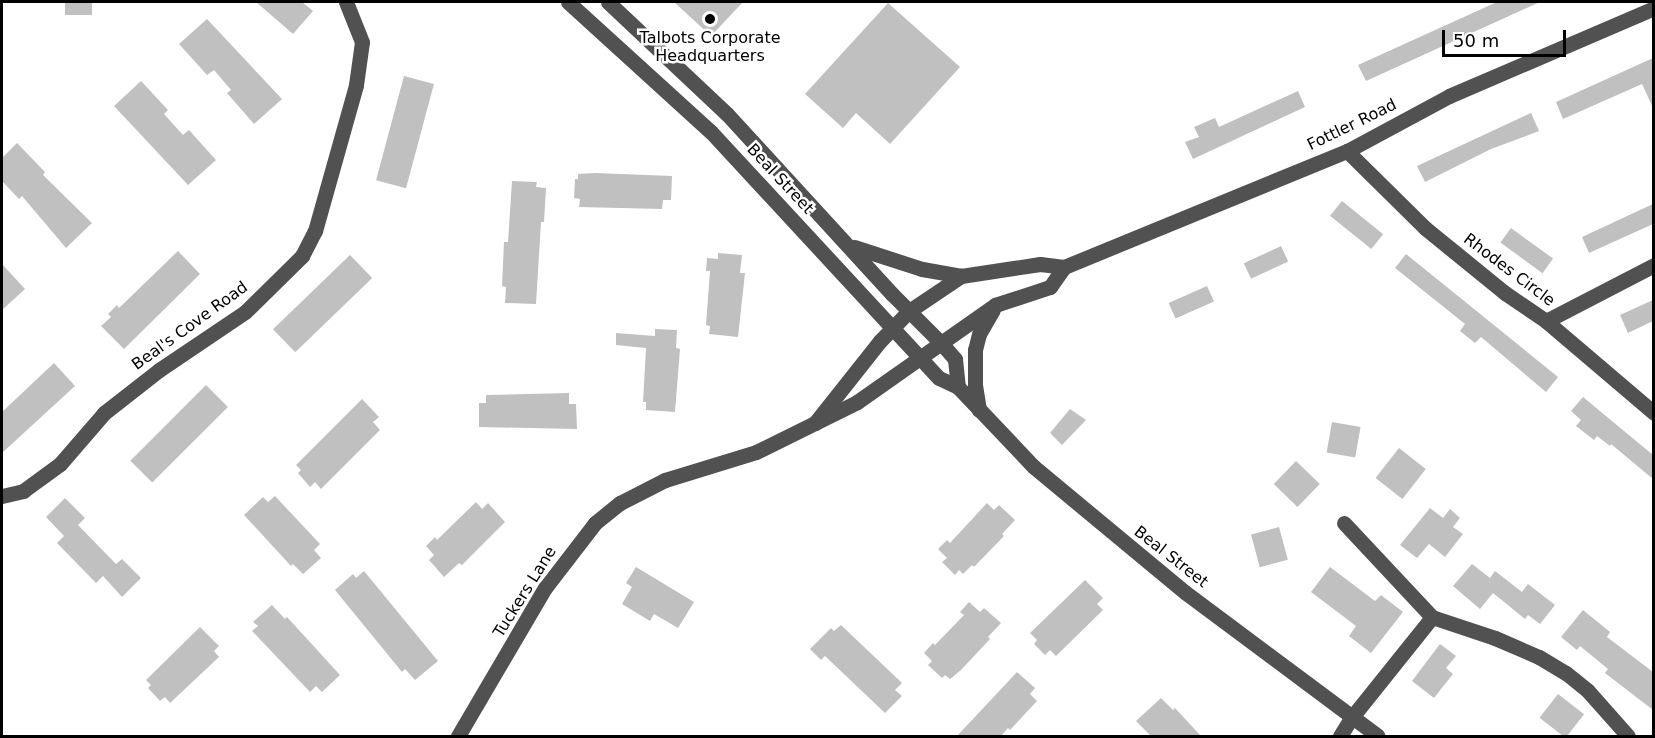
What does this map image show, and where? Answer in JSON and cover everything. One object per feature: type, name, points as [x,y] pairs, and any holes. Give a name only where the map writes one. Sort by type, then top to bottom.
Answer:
[{"type":"street","name":"Beal's Cove Road","points":[[2,496],[23,491],[60,464],[104,413],[159,370],[245,312],[302,256],[315,231],[356,85],[362,42],[346,2]]},
{"type":"street","name":"Beal Street","points":[[568,2],[711,132],[939,378],[958,387],[1035,467],[1126,545],[1378,736]]},
{"type":"street","name":"Beal Street","points":[[608,2],[727,114],[942,344],[955,359],[958,387]]},
{"type":"street","name":"Fottler Road","points":[[892,328],[909,311],[961,276],[1040,264],[1064,267],[1347,151],[1449,96],[1653,8]]},
{"type":"street","name":"Rhodes Circle","points":[[1347,151],[1425,228],[1505,292],[1546,321],[1653,413]]},
{"type":"street","points":[[849,245],[922,269],[961,276]]},
{"type":"street","points":[[1546,321],[1653,265]]},
{"type":"street","name":"Fottler Road","points":[[921,358],[995,305],[1050,287],[1064,267]]},
{"type":"street","points":[[979,410],[975,384],[975,350],[979,334],[995,305]]},
{"type":"street","name":"Tuckers Lane","points":[[815,423],[892,328]]},
{"type":"street","name":"Tuckers Lane","points":[[458,736],[545,588],[595,524],[620,503],[665,480],[756,452],[857,402],[888,378],[921,358]]},
{"type":"street","points":[[1344,523],[1432,616],[1495,638],[1539,657],[1566,673],[1588,691],[1628,736]]},
{"type":"street","points":[[1340,736],[1352,717],[1432,616]]},
{"type":"building","points":[[65,2],[92,2],[92,15],[65,15]]},
{"type":"building","points":[[256,2],[302,2],[313,11],[293,34]]},
{"type":"building","name":"Talbots Corporate Headquarters","points":[[674,2],[743,2],[711,36]]},
{"type":"building","points":[[1497,2],[1540,2],[1366,81],[1358,65]]},
{"type":"building","points":[[888,3],[960,67],[890,144],[856,113],[843,128],[805,94]]},
{"type":"building","points":[[207,19],[282,99],[254,124],[227,93],[231,90],[214,70],[207,75],[179,44]]},
{"type":"building","points":[[1653,58],[1653,108],[1642,84],[1563,119],[1556,102]]},
{"type":"building","points":[[404,76],[434,84],[406,188],[376,180]]},
{"type":"building","points":[[141,81],[168,110],[164,114],[183,135],[189,130],[216,160],[188,185],[114,106]]},
{"type":"building","points":[[1298,91],[1305,107],[1193,159],[1185,142],[1199,137],[1194,127],[1215,118],[1219,127]]},
{"type":"building","points":[[1531,113],[1539,131],[1491,149],[1425,182],[1417,166]]},
{"type":"building","points":[[17,143],[45,172],[43,175],[92,223],[66,248],[22,196],[19,199],[2,181],[2,158]]},
{"type":"building","points":[[578,174],[672,176],[671,200],[663,200],[662,209],[579,207],[580,199],[574,198],[575,179],[578,179]]},
{"type":"building","points":[[512,181],[537,182],[536,187],[546,188],[544,222],[541,222],[536,304],[505,303],[506,287],[502,286],[504,242],[508,242]]},
{"type":"building","points":[[1342,201],[1383,234],[1371,249],[1330,216]]},
{"type":"building","points":[[1653,204],[1653,224],[1589,253],[1582,237]]},
{"type":"building","points":[[1511,228],[1553,259],[1542,273],[1500,243]]},
{"type":"building","points":[[1281,246],[1288,261],[1251,279],[1244,263]]},
{"type":"building","points":[[178,251],[200,274],[124,349],[101,326],[111,317],[108,314],[117,305],[119,308]]},
{"type":"building","points":[[718,253],[742,255],[740,273],[745,273],[738,337],[709,334],[710,326],[706,325],[710,271],[706,271],[707,258],[718,259]]},
{"type":"building","points":[[1406,254],[1558,377],[1546,392],[1481,337],[1475,343],[1460,331],[1465,324],[1395,268]]},
{"type":"building","points":[[350,255],[372,278],[295,352],[273,329]]},
{"type":"building","points":[[2,264],[25,289],[2,310]]},
{"type":"building","points":[[1207,286],[1214,302],[1176,319],[1169,303]]},
{"type":"building","points":[[1653,300],[1653,321],[1628,333],[1620,315]]},
{"type":"building","points":[[655,329],[677,330],[676,348],[680,349],[675,412],[646,410],[646,402],[643,402],[646,348],[616,345],[616,333],[655,336]]},
{"type":"building","points":[[54,363],[75,386],[2,453],[2,412]]},
{"type":"building","points":[[206,385],[228,407],[152,483],[130,461]]},
{"type":"building","points":[[569,393],[569,404],[576,404],[577,429],[479,427],[479,403],[486,403],[486,395]]},
{"type":"building","points":[[1583,397],[1653,455],[1653,479],[1611,444],[1610,446],[1597,436],[1594,440],[1576,426],[1581,420],[1571,411]]},
{"type":"building","points":[[362,399],[379,417],[373,422],[380,430],[321,489],[315,482],[310,487],[298,473],[301,470],[296,465]]},
{"type":"building","points":[[1070,409],[1086,420],[1062,445],[1050,433]]},
{"type":"building","points":[[1332,422],[1361,427],[1355,458],[1327,453]]},
{"type":"building","points":[[1399,448],[1426,469],[1402,499],[1376,478]]},
{"type":"building","points":[[1296,461],[1320,484],[1298,507],[1274,484]]},
{"type":"building","points":[[275,496],[320,544],[314,550],[321,558],[303,574],[293,564],[291,566],[244,515],[263,497],[268,502]]},
{"type":"building","points":[[65,498],[85,518],[78,525],[116,564],[122,559],[141,578],[122,597],[103,576],[96,583],[57,543],[64,536],[46,517]]},
{"type":"building","points":[[476,502],[482,509],[488,503],[505,522],[462,565],[459,563],[444,577],[429,560],[434,555],[426,546],[435,537],[437,540]]},
{"type":"building","points":[[987,503],[994,510],[999,505],[1015,520],[1002,534],[1004,536],[974,567],[972,565],[963,574],[959,570],[955,575],[942,562],[947,558],[938,549],[947,540],[950,543]]},
{"type":"building","points":[[1430,508],[1443,518],[1450,509],[1460,518],[1453,527],[1463,534],[1445,557],[1429,544],[1417,558],[1400,545]]},
{"type":"building","points":[[1279,527],[1288,560],[1260,567],[1251,535]]},
{"type":"building","points":[[1472,564],[1490,578],[1495,571],[1522,592],[1528,584],[1555,605],[1540,624],[1528,615],[1525,619],[1493,593],[1480,609],[1453,586]]},
{"type":"building","points":[[636,567],[694,602],[678,628],[654,614],[650,621],[622,604],[632,587],[626,583]]},
{"type":"building","points":[[1330,567],[1375,601],[1381,595],[1403,612],[1371,653],[1349,636],[1356,626],[1311,592]]},
{"type":"building","points":[[364,571],[438,661],[415,680],[405,669],[402,672],[335,590],[353,574],[356,578]]},
{"type":"building","points":[[1085,580],[1103,598],[1097,604],[1103,610],[1056,656],[1050,650],[1045,655],[1034,644],[1037,640],[1030,633]]},
{"type":"building","points":[[969,602],[980,612],[984,608],[1001,623],[988,637],[990,639],[961,670],[950,679],[945,675],[942,678],[928,665],[932,661],[924,653],[964,615],[960,612]]},
{"type":"building","points":[[272,605],[285,619],[287,617],[340,675],[322,692],[316,686],[310,692],[252,631],[258,626],[253,622]]},
{"type":"building","points":[[1583,610],[1610,632],[1607,637],[1653,672],[1653,710],[1605,673],[1608,669],[1580,646],[1577,650],[1561,637]]},
{"type":"building","points":[[841,625],[902,683],[895,690],[902,696],[885,713],[825,656],[821,660],[810,649],[831,628],[834,631]]},
{"type":"building","points":[[200,627],[219,646],[214,651],[219,657],[170,703],[165,697],[160,701],[148,688],[151,685],[146,680]]},
{"type":"building","points":[[1440,644],[1456,656],[1446,668],[1453,674],[1434,698],[1412,681]]},
{"type":"building","points":[[1017,672],[1035,688],[1030,694],[1037,701],[1010,730],[1008,728],[1001,736],[957,736]]},
{"type":"building","points":[[1558,694],[1584,714],[1567,736],[1563,736],[1540,718]]},
{"type":"building","points":[[1161,698],[1173,710],[1175,708],[1201,736],[1151,736],[1136,721]]},
{"type":"place","name":"Talbots Corporate Headquarters","points":[[710,19]]}]
